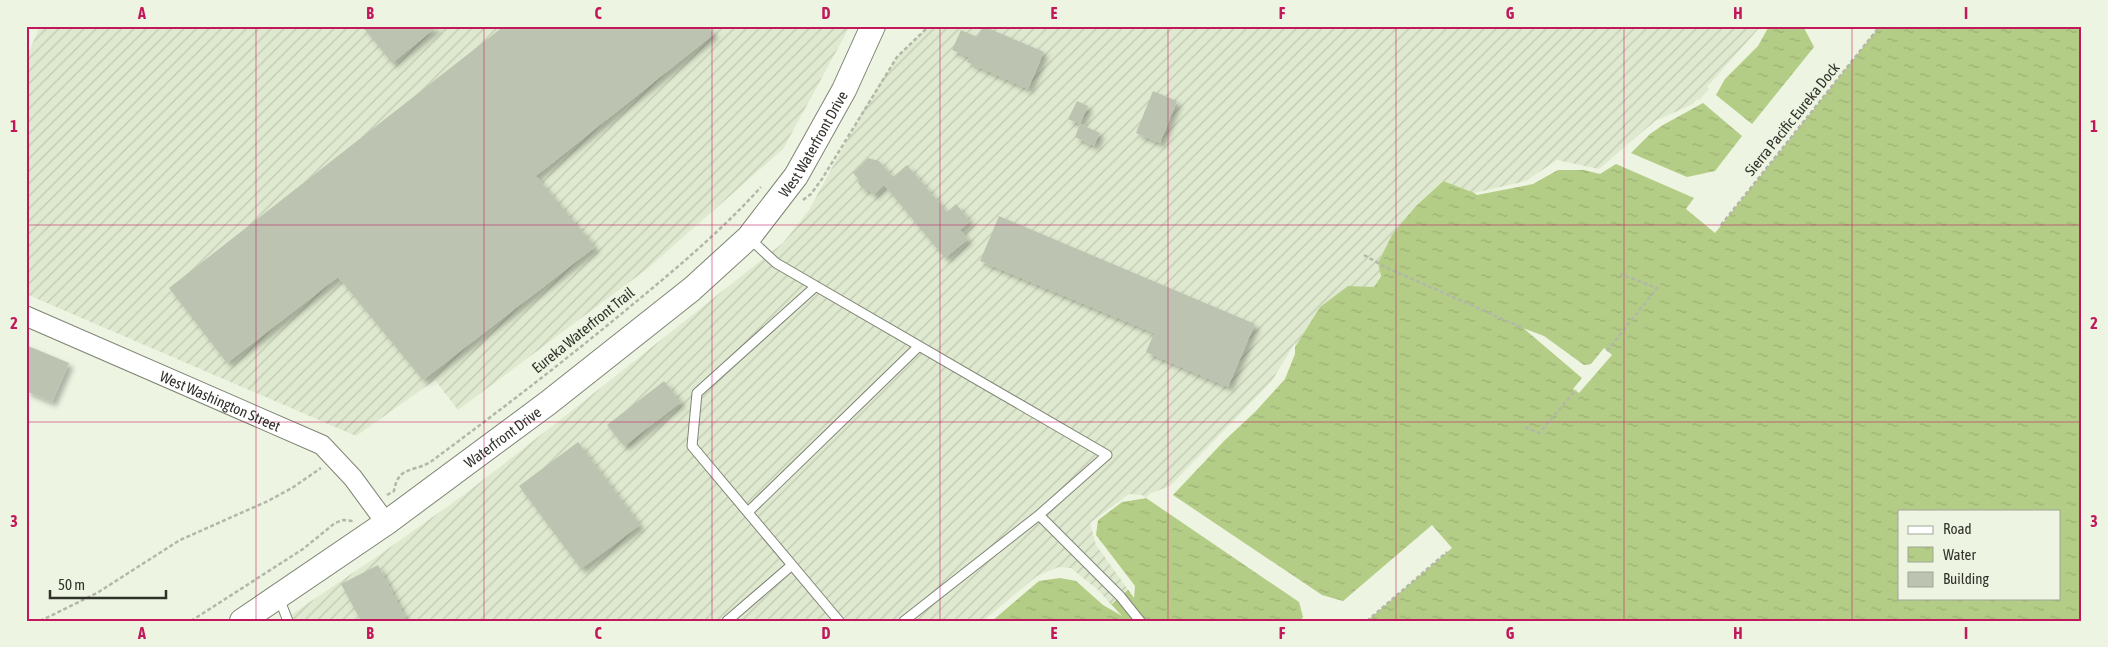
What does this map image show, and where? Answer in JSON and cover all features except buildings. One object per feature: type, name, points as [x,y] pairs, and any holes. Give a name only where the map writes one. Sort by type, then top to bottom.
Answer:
[{"type":"street","name":"West Waterfront Drive","points":[[749,237],[787,189],[844,90],[869,34]]},
{"type":"street","name":"Waterfront Drive","points":[[242,621],[279,598],[379,514],[548,403],[692,289],[749,237]]},
{"type":"street","name":"West Washington Street","points":[[26,316],[322,445],[353,478],[379,514]]},
{"type":"lane","points":[[749,237],[776,263],[1107,455],[1039,515],[904,621]]},
{"type":"lane","points":[[816,286],[697,393],[692,446],[839,621]]},
{"type":"lane","points":[[748,512],[919,346]]},
{"type":"lane","points":[[1039,515],[1120,596],[1140,620]]},
{"type":"lane","points":[[727,621],[792,565]]},
{"type":"lane","points":[[279,598],[288,621]]},
{"type":"path","points":[[787,189],[804,200],[811,194],[897,57],[929,26]]},
{"type":"path","name":"Sierra Pacific Eureka Dock","points":[[1721,225],[1880,26]]},
{"type":"path","name":"Eureka Waterfront Trail","points":[[191,621],[296,554],[335,523],[343,520],[352,522],[379,514],[394,491],[396,480],[401,474],[429,463],[583,345],[679,265],[763,185]]},
{"type":"path","points":[[1364,255],[1523,328]]},
{"type":"path","points":[[1607,351],[1657,288],[1620,274]]},
{"type":"path","points":[[1525,427],[1539,433],[1576,390]]},
{"type":"path","points":[[40,621],[97,593],[180,540],[268,501],[292,488],[319,470],[332,455]]},
{"type":"path","points":[[1367,621],[1447,552]]},
{"type":"shaded area","points":[[40,26],[850,26],[783,149],[647,269],[458,410],[435,380],[356,436],[26,294],[26,59]]},
{"type":"shaded area","points":[[929,26],[1764,26],[1695,106],[1600,171],[1477,195],[1442,181],[1416,206],[1374,287],[1348,287],[1273,383],[1130,587],[1112,604],[986,621],[282,621],[465,494],[783,243],[809,210],[865,107],[897,57]]},
{"type":"water","points":[[1764,26],[2082,26],[2082,621],[986,621],[1038,578],[1069,570],[1112,604],[1130,588],[1098,544],[1093,524],[1122,502],[1146,498],[1171,488],[1273,383],[1320,307],[1348,286],[1374,287],[1381,276],[1378,263],[1392,235],[1416,206],[1443,181],[1477,194],[1527,184],[1557,163],[1600,171],[1656,123],[1695,106]]},
{"type":"pier","points":[[1761,26],[1769,26],[1758,46],[1725,79],[1716,95],[1752,124],[1814,47],[1803,26],[1880,26],[1715,233],[1686,209],[1694,198],[1616,164],[1600,174],[1584,170],[1558,170],[1533,184],[1477,195],[1474,193],[1526,181],[1557,160],[1599,169],[1655,121],[1693,104],[1697,99],[1699,100],[1709,89],[1707,87]],"holes":[[[1703,103],[1742,136],[1715,171],[1687,177],[1631,153],[1650,134]]]},
{"type":"pier","points":[[1523,328],[1544,336],[1584,365],[1591,364],[1604,348],[1612,355],[1579,393],[1573,389],[1582,378]]},
{"type":"pier","points":[[1295,343],[1295,354],[1285,379],[1173,495],[1322,595],[1343,601],[1432,525],[1452,548],[1367,621],[1300,621],[1303,617],[1299,602],[1146,498],[1149,494],[1170,486],[1271,382]]},
{"type":"pier","points":[[1129,494],[1142,495],[1146,498],[1122,502],[1098,520],[1096,535],[1135,586],[1134,598],[1096,545],[1090,523]]},
{"type":"pier","points":[[1059,567],[1071,568],[1098,590],[1122,616],[1103,605],[1076,581],[1060,578],[1039,581],[992,621],[983,621],[1037,576]]}]
